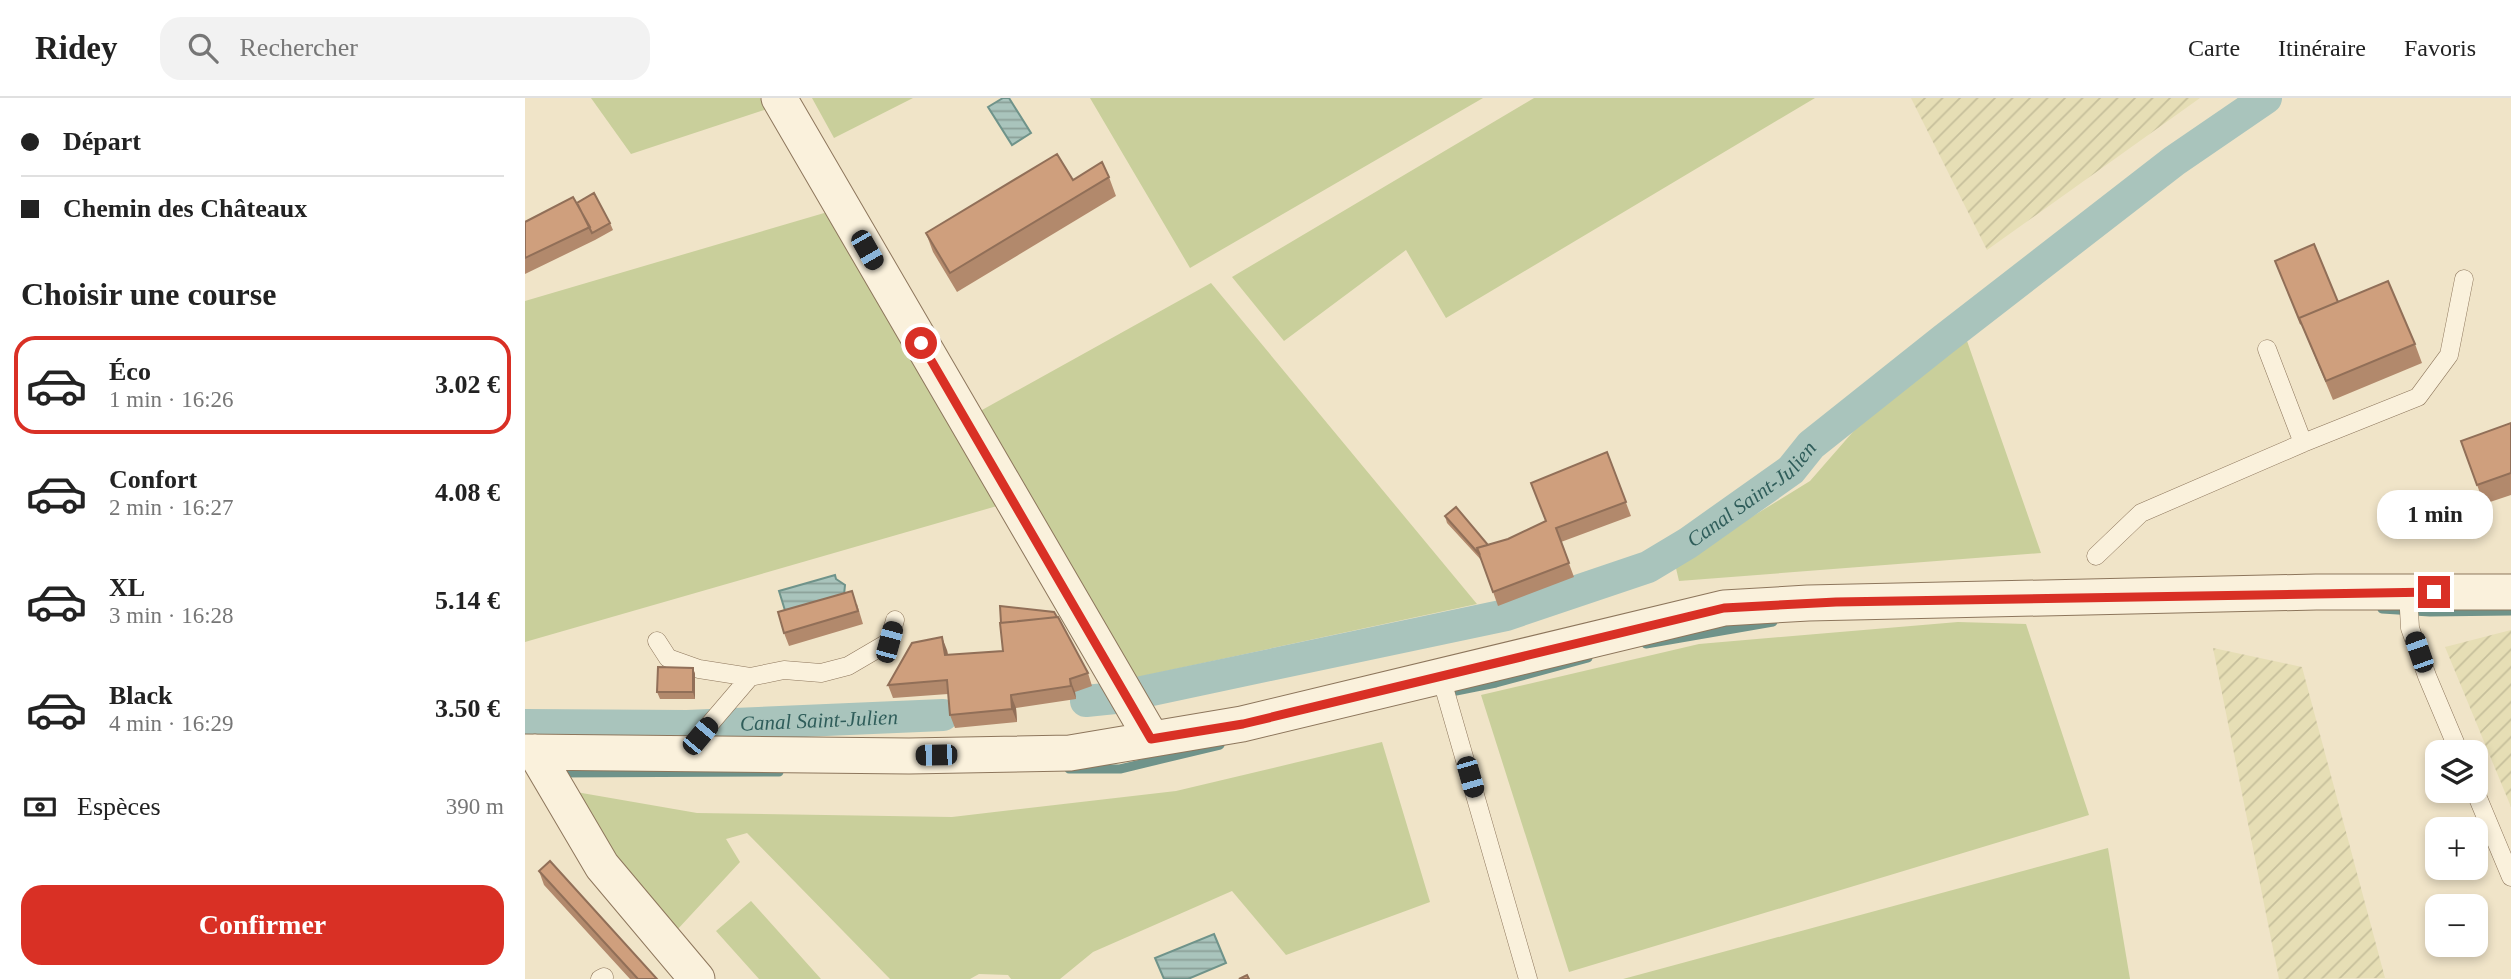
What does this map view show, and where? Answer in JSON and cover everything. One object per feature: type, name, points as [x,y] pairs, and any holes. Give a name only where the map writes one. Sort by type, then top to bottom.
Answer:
[{"type":"street","points":[[779,98],[1151,739]]},
{"type":"street","points":[[530,752],[909,756],[1070,752],[1243,724],[1724,608],[1836,602],[2511,592]]},
{"type":"street","points":[[530,752],[602,866],[697,979]]},
{"type":"lane","points":[[2096,556],[2141,513],[2418,397],[2449,355],[2464,279]]},
{"type":"lane","points":[[2267,349],[2303,443]]},
{"type":"lane","points":[[2408,592],[2410,628],[2454,740]]},
{"type":"lane","points":[[657,641],[668,658],[699,668],[750,677],[784,670],[821,673],[848,666],[889,642],[895,620]]},
{"type":"lane","points":[[685,753],[750,677]]},
{"type":"lane","points":[[1441,677],[1528,979]]},
{"type":"lane","points":[[2480,803],[2511,877]]},
{"type":"shaded area","points":[[1911,98],[2200,98],[1987,250]]},
{"type":"shaded area","points":[[2511,630],[2511,807],[2488,751],[2488,740],[2483,740],[2445,647]]},
{"type":"shaded area","points":[[2213,648],[2302,667],[2385,978],[2279,979]]},
{"type":"green space","points":[[591,98],[760,98],[767,109],[631,154]]},
{"type":"green space","points":[[812,98],[913,98],[834,138]]},
{"type":"green space","points":[[1090,98],[1483,98],[1190,268]]},
{"type":"green space","points":[[1534,98],[1815,98],[1446,318],[1406,250],[1284,341],[1232,277]]},
{"type":"green space","points":[[831,211],[997,506],[525,642],[525,301]]},
{"type":"green space","points":[[1211,283],[1477,604],[1129,679],[973,415]]},
{"type":"green space","points":[[1966,338],[2041,553],[1679,581],[1675,564],[1810,481],[1879,402]]},
{"type":"green space","points":[[1958,622],[2026,624],[2089,815],[1569,972],[1481,695],[1699,644]]},
{"type":"green space","points":[[1382,742],[1430,902],[1286,955],[1232,891],[1093,952],[1060,979],[1011,979],[1008,975],[979,974],[970,979],[890,979],[747,833],[726,839],[740,862],[677,930],[614,860],[576,792],[697,813],[952,817],[1176,791]]},
{"type":"green space","points":[[2108,848],[2130,979],[1623,979]]},
{"type":"green space","points":[[751,901],[821,979],[759,979],[716,931]]},
{"type":"water","points":[[1003,98],[1009,98],[1031,133],[1012,145],[988,107]]},
{"type":"water","points":[[835,575],[836,579],[845,585],[844,595],[787,617],[779,591]]},
{"type":"water","points":[[1214,934],[1226,963],[1188,979],[1164,979],[1155,958]]},
{"type":"building","points":[[1057,154],[1073,180],[1102,162],[1109,177],[950,273],[926,233]]},
{"type":"building","points":[[594,193],[610,223],[592,233],[577,203]]},
{"type":"building","points":[[573,197],[590,227],[525,258],[525,222]]},
{"type":"building","points":[[2314,244],[2338,302],[2299,318],[2301,324],[2275,261]]},
{"type":"building","points":[[2388,281],[2415,344],[2326,381],[2299,318]]},
{"type":"building","points":[[2511,423],[2511,473],[2477,485],[2461,441]]},
{"type":"building","points":[[1607,452],[1626,502],[1556,528],[1569,563],[1493,592],[1477,548],[1508,539],[1546,521],[1531,483]]},
{"type":"building","points":[[1456,507],[1488,545],[1477,548],[1480,555],[1445,516]]},
{"type":"building","points":[[852,591],[858,611],[784,633],[778,612]]},
{"type":"building","points":[[1000,606],[1054,612],[1057,617],[1001,623]]},
{"type":"building","points":[[1058,617],[1088,673],[1070,679],[1071,686],[1011,695],[1012,709],[950,715],[947,680],[888,685],[912,643],[942,637],[945,655],[1003,651],[1000,623]]},
{"type":"building","points":[[658,667],[693,668],[693,692],[657,692]]},
{"type":"building","points":[[550,861],[657,979],[638,979],[539,871]]},
{"type":"waterway","name":"Canal Saint-Julien","points":[[1142,692],[1506,615],[1648,567],[1688,543],[1791,470],[1811,445],[1943,340],[2174,161],[2266,98]]},
{"type":"waterway","points":[[2382,609],[2430,612],[2511,611]]},
{"type":"waterway","points":[[1646,644],[1773,622]]},
{"type":"waterway","points":[[1446,693],[1496,683],[1588,658]]},
{"type":"waterway","name":"Canal Saint-Julien","points":[[1086,701],[1115,698]]},
{"type":"waterway","name":"Canal Saint-Julien","points":[[525,725],[687,726],[943,715]]},
{"type":"waterway","points":[[1069,769],[1120,769],[1220,745]]},
{"type":"waterway","points":[[558,773],[779,772]]},
{"type":"route","points":[[921,343],[1151,739],[1243,724],[1724,608],[1836,602],[2434,592]]}]
